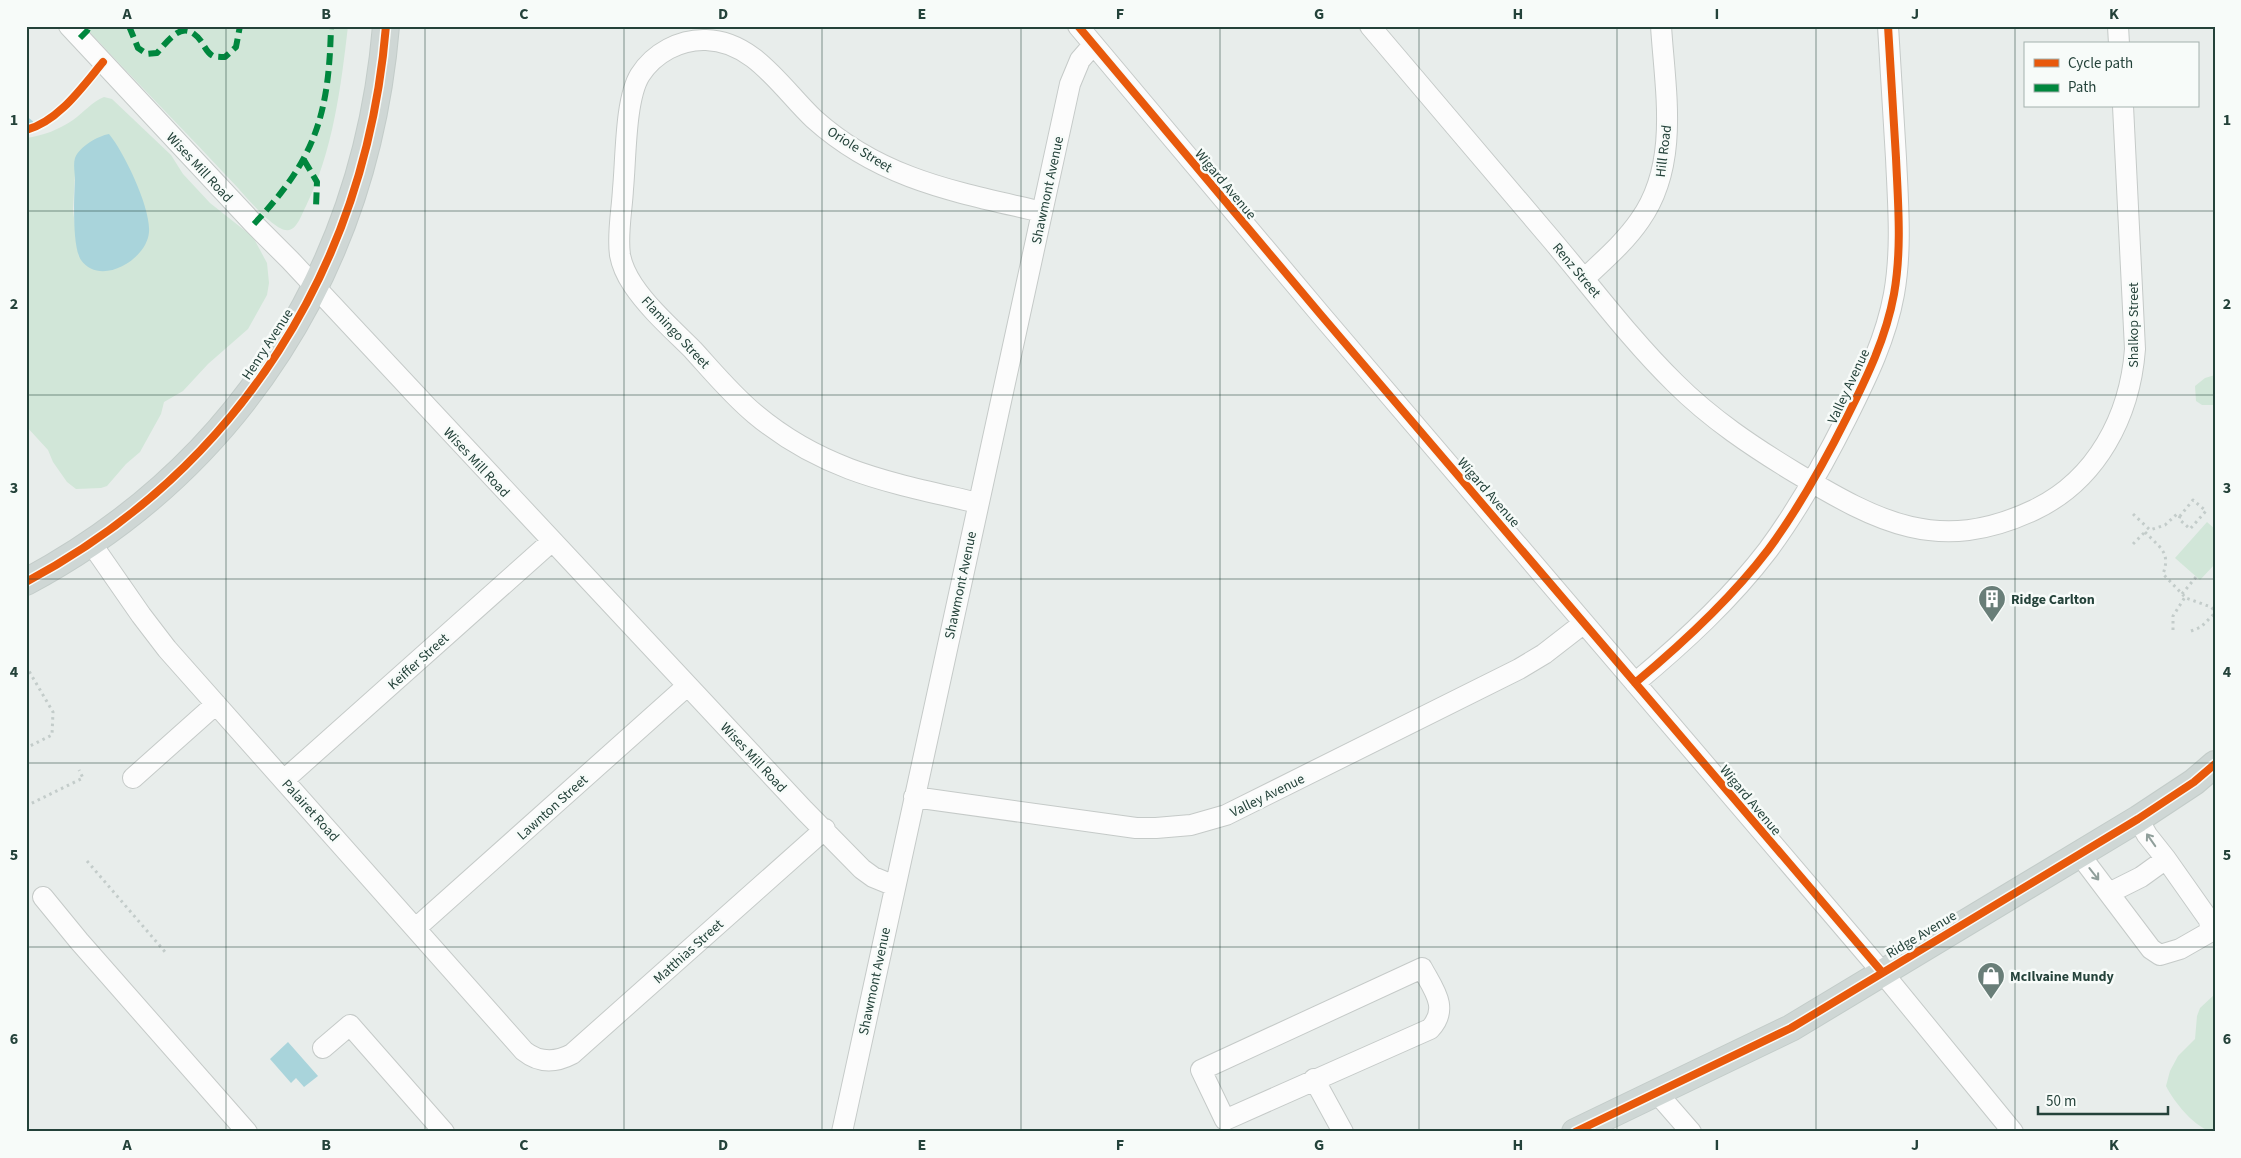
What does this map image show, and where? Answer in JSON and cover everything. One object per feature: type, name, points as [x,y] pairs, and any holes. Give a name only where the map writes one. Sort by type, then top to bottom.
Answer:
[{"type":"main road","name":"Henry Avenue","points":[[26,582],[92,543],[165,486],[208,442],[254,387],[278,353],[316,288],[351,199],[364,157],[380,79],[386,26]]},
{"type":"main road","name":"Ridge Avenue","points":[[1575,1132],[1791,1028],[2138,820],[2194,782],[2215,764]]},
{"type":"street","name":"Wises Mill Road","points":[[68,26],[804,810],[862,869],[873,877],[895,886]]},
{"type":"street","name":"Wigard Avenue","points":[[1078,26],[1142,105],[1882,972],[2014,1132]]},
{"type":"street","name":"Renz Street","points":[[1370,26],[1650,357],[1702,408],[1742,439],[1812,483]]},
{"type":"street","name":"Hill Road","points":[[1585,278],[1631,232],[1650,204],[1658,186],[1663,167],[1667,124],[1661,26]]},
{"type":"street","name":"Valley Avenue","points":[[1635,683],[1666,657],[1733,592],[1768,549],[1812,483],[1872,366],[1886,329],[1894,294],[1898,258],[1899,222],[1888,26]]},
{"type":"street","points":[[2118,26],[2119,42]]},
{"type":"street","name":"Oriole Street","points":[[706,40],[722,42],[748,53],[818,122],[841,140],[888,168],[912,179],[942,188],[1042,212]]},
{"type":"street","name":"Flamingo Street","points":[[706,40],[683,43],[660,54],[640,75],[634,88],[629,117],[619,239],[620,253],[627,276],[639,293],[742,403],[799,446],[833,464],[866,476],[978,503]]},
{"type":"street","name":"Shawmont Avenue","points":[[842,1132],[1070,84],[1080,60],[1093,45]]},
{"type":"street","name":"Shalkop Street","points":[[1812,483],[1854,507],[1892,523],[1932,530],[1954,531],[1998,524],[2041,507],[2060,495],[2093,462],[2107,443],[2123,410],[2131,386],[2135,350],[2123,108]]},
{"type":"street","name":"Keiffer Street","points":[[284,780],[552,542]]},
{"type":"street","name":"Palairet Road","points":[[92,543],[154,633],[216,704],[524,1051],[531,1056],[546,1061]]},
{"type":"street","name":"Valley Avenue","points":[[914,798],[1136,828],[1191,825],[1244,808],[1519,669],[1544,654],[1584,623]]},
{"type":"street","name":"Lawnton Street","points":[[416,928],[687,686]]},
{"type":"street","points":[[133,778],[216,704]]},
{"type":"street","points":[[2080,855],[2151,949],[2160,955],[2180,949],[2208,933],[2210,927],[2208,920],[2138,820]]},
{"type":"street","name":"Matthias Street","points":[[546,1061],[563,1059],[572,1054],[825,830]]},
{"type":"street","points":[[2109,893],[2141,877],[2166,859]]},
{"type":"street","points":[[43,897],[247,1132]]},
{"type":"street","points":[[1422,968],[1440,1008],[1439,1016],[1430,1029],[1314,1079],[1225,1120],[1201,1070],[1422,968]]},
{"type":"street","points":[[323,1048],[350,1025],[444,1132]]},
{"type":"street","points":[[1314,1079],[1343,1132]]},
{"type":"street","points":[[1657,1094],[1691,1132]]},
{"type":"path","points":[[2193,500],[2206,511],[2190,529],[2179,519],[2180,516],[2193,500]]},
{"type":"path","points":[[2133,514],[2164,552],[2167,563],[2163,574],[2183,596],[2211,607],[2215,611],[2201,627],[2191,631]]},
{"type":"path","points":[[2133,544],[2147,531],[2165,525],[2178,514],[2180,516]]},
{"type":"path","points":[[2173,630],[2173,616],[2183,596],[2196,577]]},
{"type":"path","points":[[26,666],[53,712],[52,735],[26,748]]},
{"type":"path","points":[[26,806],[83,778],[79,770]]},
{"type":"path","points":[[87,861],[166,953]]},
{"type":"green space","points":[[84,26],[348,26],[339,95],[329,141],[315,185],[295,226],[292,229],[284,230],[262,214]]},
{"type":"green space","points":[[104,97],[112,99],[171,155],[183,174],[210,203],[253,237],[267,263],[269,283],[267,295],[248,329],[208,364],[183,391],[164,402],[161,414],[140,452],[126,464],[107,486],[76,489],[67,482],[53,462],[48,450],[26,426],[26,138],[45,134],[63,126]],"holes":[[[76,157],[79,258],[73,210]]]},
{"type":"green space","points":[[2215,375],[2215,405],[2202,405],[2196,401],[2195,386],[2205,378]]},
{"type":"green space","points":[[2207,522],[2215,529],[2215,564],[2200,580],[2175,558]]},
{"type":"green space","points":[[2215,994],[2215,1132],[2193,1121],[2174,1100],[2166,1086],[2170,1071],[2178,1056],[2195,1039],[2197,1016],[2200,1008]]},
{"type":"water","points":[[109,134],[129,167],[141,195],[146,209],[149,232],[140,252],[132,260],[121,267],[99,271],[89,268],[78,254],[74,222],[74,163],[81,149],[95,139]]},
{"type":"water","points":[[288,1042],[318,1076],[304,1087],[296,1078],[291,1083],[270,1059]]},
{"type":"waterway","points":[[26,119],[31,123]]},
{"type":"marked path","points":[[80,38],[89,26]]},
{"type":"marked path","points":[[129,26],[138,48],[147,54],[157,53],[173,36],[184,30],[196,36],[207,51],[216,57],[225,57],[236,47],[240,26]]},
{"type":"marked path","points":[[254,224],[275,201],[291,178],[305,157],[315,134],[327,86],[331,26]]},
{"type":"marked path","points":[[304,160],[317,182],[316,207]]},
{"type":"cycle path","points":[[26,582],[102,535],[169,481],[228,419],[278,351],[319,277],[351,198],[374,114],[386,26]]},
{"type":"cycle path","points":[[1078,26],[1321,315],[1882,972]]},
{"type":"cycle path","points":[[1635,683],[1722,604],[1768,550],[1801,502],[1820,468],[1875,357],[1891,310],[1899,243],[1888,26]]},
{"type":"cycle path","points":[[26,130],[38,126],[59,111],[103,62]]},
{"type":"cycle path","points":[[1575,1132],[1791,1028],[2138,819],[2194,782],[2215,764]]},
{"type":"place","name":"Ridge Carlton","points":[[1992,623]]},
{"type":"place","name":"McIlvaine Mundy","points":[[1991,1000]]}]
